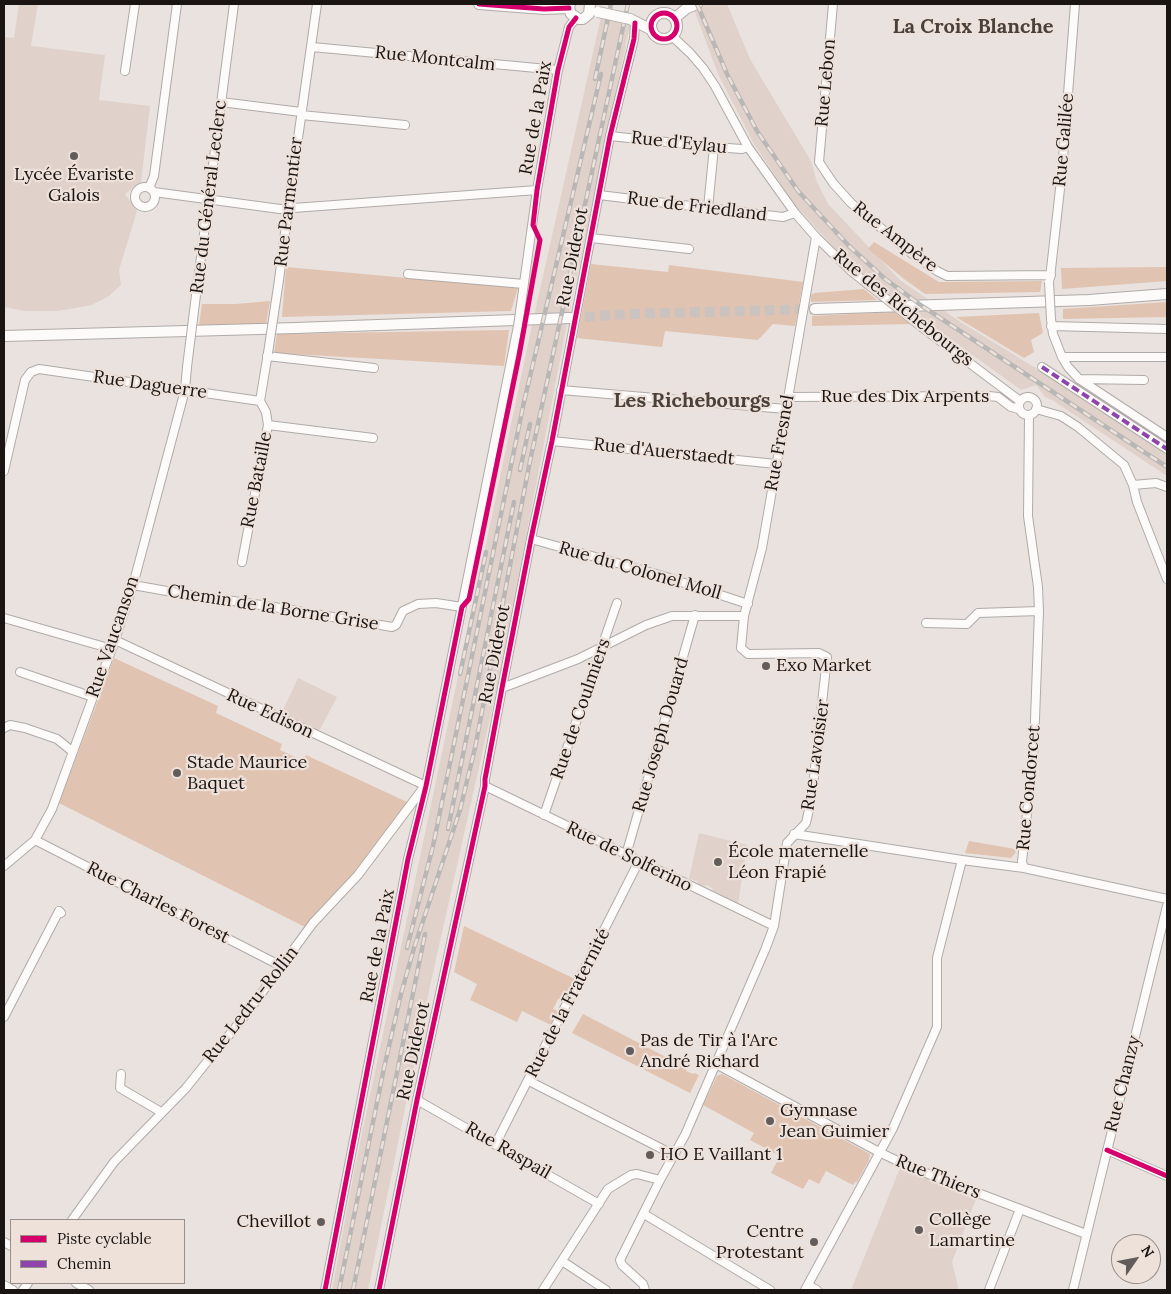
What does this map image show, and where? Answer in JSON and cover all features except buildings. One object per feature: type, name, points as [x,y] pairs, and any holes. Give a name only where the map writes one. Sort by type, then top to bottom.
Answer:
[{"type":"main road","points":[[479,4],[544,9],[570,6],[571,14],[576,18],[586,17],[593,9],[632,21],[652,30],[660,39],[673,37],[678,26],[672,15],[664,13],[653,19],[632,21]]},
{"type":"main road","points":[[675,18],[687,8],[697,4]]},
{"type":"main road","points":[[652,30],[653,19]]},
{"type":"main road","points":[[814,309],[1089,300],[1167,294]]},
{"type":"main road","points":[[4,336],[570,318]]},
{"type":"street","points":[[125,71],[136,4]]},
{"type":"street","points":[[177,4],[152,190],[288,209],[537,190]]},
{"type":"street","name":"Rue du Général Leclerc","points":[[185,390],[234,4]]},
{"type":"street","name":"Rue Parmentier","points":[[260,401],[318,4]]},
{"type":"street","name":"Rue Lebon","points":[[819,162],[833,4]]},
{"type":"street","name":"Rue Galilée","points":[[1075,4],[1062,171],[1050,278],[1052,326],[1062,357],[1079,379],[1167,437]]},
{"type":"street","name":"Rue de la Paix","points":[[325,1290],[408,859],[426,786],[518,326],[537,190],[558,70],[569,27],[576,18]]},
{"type":"street","name":"Rue Diderot","points":[[379,1290],[417,1100],[486,786],[485,779],[502,688],[552,441],[610,136],[634,39],[632,21]]},
{"type":"street","name":"Rue des Richebourgs","points":[[673,37],[703,68],[715,86],[748,147],[795,213],[816,237],[850,270],[1020,401]]},
{"type":"street","name":"Rue Montcalm","points":[[312,46],[558,70]]},
{"type":"street","points":[[221,102],[405,125]]},
{"type":"street","name":"Rue d'Eylau","points":[[610,136],[714,147],[742,149],[748,147]]},
{"type":"street","points":[[708,208],[714,147]]},
{"type":"street","name":"Rue Ampère","points":[[819,162],[833,183],[851,203],[911,253],[937,271],[947,276],[959,277],[1050,278]]},
{"type":"street","name":"Rue de Friedland","points":[[599,195],[783,216],[795,213]]},
{"type":"street","name":"Rue Fresnel","points":[[741,648],[744,616],[762,548],[816,237]]},
{"type":"street","name":"Rue Diderot","points":[[591,238],[689,249]]},
{"type":"street","points":[[408,274],[524,284]]},
{"type":"street","points":[[1052,326],[1167,329]]},
{"type":"street","points":[[268,355],[374,368]]},
{"type":"street","points":[[1062,357],[1167,357]]},
{"type":"street","points":[[1042,367],[1167,449]]},
{"type":"street","name":"Rue Daguerre","points":[[7,442],[25,380],[31,372],[40,370],[260,401]]},
{"type":"street","points":[[1079,379],[1144,380]]},
{"type":"street","points":[[995,397],[992,392],[996,382]]},
{"type":"street","name":"Rue Vaucanson","points":[[4,866],[35,840],[52,809],[115,640],[133,585],[185,390]]},
{"type":"street","points":[[561,390],[786,409]]},
{"type":"street","name":"Rue des Dix Arpents","points":[[788,397],[998,397],[1011,407],[1019,409]]},
{"type":"street","points":[[1025,398],[1033,399],[1036,409],[1034,414],[1028,416],[1022,414],[1019,409],[1020,401],[1025,398]]},
{"type":"street","name":"Rue Bataille","points":[[242,562],[268,424],[266,412],[260,401]]},
{"type":"street","points":[[1036,409],[1061,416],[1078,427],[1124,465],[1167,579]]},
{"type":"street","name":"Rue Condorcet","points":[[794,834],[1024,868],[1022,862],[1034,746],[1039,611],[1038,587],[1028,516],[1028,416]]},
{"type":"street","points":[[268,424],[373,438]]},
{"type":"street","name":"Rue d'Auerstaedt","points":[[552,441],[776,464]]},
{"type":"street","points":[[4,472],[7,442]]},
{"type":"street","points":[[1133,485],[1156,483],[1167,487]]},
{"type":"street","name":"Rue du Colonel Moll","points":[[531,539],[660,575],[748,604]]},
{"type":"street","name":"Chemin de la Borne Grise","points":[[133,585],[178,594],[268,606],[392,627],[396,625],[403,611],[418,604],[436,602],[462,607]]},
{"type":"street","name":"Rue de Coulmiers","points":[[544,815],[617,603]]},
{"type":"street","points":[[926,623],[967,624],[978,613],[1039,611]]},
{"type":"street","name":"Rue Joseph Douard","points":[[626,854],[695,615]]},
{"type":"street","points":[[502,688],[578,659],[646,624],[672,616],[744,616]]},
{"type":"street","points":[[4,618],[112,648]]},
{"type":"street","name":"Rue Edison","points":[[115,640],[426,786]]},
{"type":"street","name":"Rue Lavoisier","points":[[645,1290],[643,1284],[622,1265],[620,1260],[685,1135],[765,950],[774,926],[787,842],[804,826],[810,812],[827,657],[819,653],[748,654],[741,648]]},
{"type":"street","points":[[20,672],[93,697]]},
{"type":"street","points":[[4,728],[10,725],[57,738],[72,752]]},
{"type":"street","name":"Rue Ledru-Rollin","points":[[73,1219],[114,1162],[186,1088],[313,923],[358,875],[426,786]]},
{"type":"street","name":"Rue de Solferino","points":[[486,786],[774,926]]},
{"type":"street","points":[[412,803],[420,809]]},
{"type":"street","name":"Rue Charles Forest","points":[[35,840],[281,966]]},
{"type":"street","points":[[817,1290],[806,1288],[893,1128],[937,1027],[937,958],[962,860]]},
{"type":"street","name":"Rue de la Fraternité","points":[[496,1144],[639,861]]},
{"type":"street","points":[[1024,868],[1167,899]]},
{"type":"street","name":"Rue Chanzy","points":[[1073,1290],[1167,906]]},
{"type":"street","points":[[4,1017],[59,911],[61,913]]},
{"type":"street","name":"Rue Thiers","points":[[716,1064],[879,1152],[941,1179],[1086,1234]]},
{"type":"street","points":[[121,1074],[120,1088],[161,1112]]},
{"type":"street","points":[[529,1081],[674,1155]]},
{"type":"street","name":"Rue Raspail","points":[[417,1100],[599,1204]]},
{"type":"street","points":[[1107,1150],[1167,1176]]},
{"type":"street","points":[[543,1290],[608,1189],[631,1175],[637,1174],[660,1180]]},
{"type":"street","points":[[989,1290],[1020,1209]]},
{"type":"street","points":[[644,1214],[770,1290]]},
{"type":"street","points":[[562,1261],[606,1290]]},
{"type":"street","points":[[78,1284],[89,1290]]},
{"type":"street","points":[[4,1285],[14,1290]]},
{"type":"shaded area","name":"Lycée Évariste Galois","points":[[19,4],[38,4],[31,46],[105,55],[99,100],[150,106],[141,182],[125,194],[137,211],[119,270],[121,285],[109,296],[92,305],[58,311],[25,311],[4,307],[4,37],[14,38]]},
{"type":"shaded area","points":[[692,4],[727,4],[750,59],[811,161],[817,182],[828,204],[900,280],[962,323],[1039,370],[1167,453],[1167,476],[1045,397],[1036,385],[1021,390],[848,263],[795,205],[754,144],[718,74]]},
{"type":"shaded area","points":[[601,17],[630,25],[567,324],[497,687],[430,986],[368,1290],[332,1290],[355,1167],[532,325]]},
{"type":"shaded area","points":[[874,242],[939,282],[1042,281],[1040,292],[925,294],[868,249]]},
{"type":"shaded area","points":[[591,264],[668,272],[669,265],[803,282],[795,326],[773,324],[758,340],[665,331],[662,347],[577,338]]},
{"type":"shaded area","points":[[286,267],[518,288],[511,311],[282,317]]},
{"type":"shaded area","points":[[1167,267],[1167,281],[1062,289],[1061,268]]},
{"type":"shaded area","points":[[864,289],[877,300],[811,302],[811,295],[814,293]]},
{"type":"shaded area","points":[[270,301],[266,324],[199,325],[202,304]]},
{"type":"shaded area","points":[[1167,302],[1167,317],[1063,319],[1063,309]]},
{"type":"shaded area","points":[[895,312],[910,324],[812,326],[812,316]]},
{"type":"shaded area","points":[[1039,313],[1043,333],[1031,340],[1034,352],[1024,358],[956,317]]},
{"type":"shaded area","points":[[509,330],[504,366],[274,353],[277,334]]},
{"type":"shaded area","points":[[114,658],[218,706],[216,713],[282,744],[280,750],[303,761],[306,755],[407,802],[352,875],[305,927],[59,803]]},
{"type":"shaded area","points":[[298,678],[337,697],[318,733],[281,714]]},
{"type":"shaded area","name":"École maternelle Léon Frapié","points":[[699,833],[747,845],[738,904],[713,891],[707,885],[704,887],[697,884],[698,881],[689,879]]},
{"type":"shaded area","points":[[969,841],[1015,849],[1016,852],[1011,858],[965,853]]},
{"type":"shaded area","points":[[464,926],[575,979],[565,1001],[558,999],[553,1009],[558,1011],[551,1025],[522,1011],[517,1022],[470,1000],[477,984],[454,972]]},
{"type":"shaded area","name":"Pas de Tir à l'Arc André Richard","points":[[583,1014],[687,1068],[686,1071],[699,1075],[690,1093],[572,1033]]},
{"type":"shaded area","name":"Gymnase Jean Guimier","points":[[722,1074],[870,1154],[869,1160],[857,1182],[853,1185],[826,1171],[819,1184],[809,1179],[803,1189],[771,1173],[780,1156],[750,1140],[754,1133],[703,1105],[717,1076]]},
{"type":"shaded area","name":"Collège Lamartine","points":[[900,1168],[976,1199],[952,1262],[959,1290],[851,1290]]},
{"type":"tunnel","points":[[570,318],[627,314],[815,309]]},
{"type":"railway","points":[[595,79],[611,4]]},
{"type":"railway","points":[[339,1290],[401,994],[414,948],[460,810],[475,748],[529,466],[628,4]]},
{"type":"railway","points":[[697,4],[727,74],[757,131],[798,191],[849,246],[884,278],[922,306],[1167,467]]},
{"type":"railway","points":[[407,948],[433,846],[524,402],[601,74]]},
{"type":"railway","points":[[520,470],[530,424]]},
{"type":"railway","points":[[448,829],[514,502]]},
{"type":"railway","points":[[460,674],[486,552]]},
{"type":"railway","points":[[353,1290],[425,934]]},
{"type":"marked path","points":[[1042,367],[1167,449]]},
{"type":"cycle path","points":[[479,4],[544,9],[569,8]]},
{"type":"cycle path","points":[[664,13],[673,17],[677,26],[673,35],[664,39],[655,35],[651,26],[655,17],[664,13]]},
{"type":"cycle path","points":[[325,1290],[408,859],[426,786],[462,607],[469,599],[519,356],[540,240],[533,225],[537,190],[558,70],[569,27],[576,18]]},
{"type":"cycle path","points":[[379,1290],[417,1100],[485,786],[502,688],[552,441],[610,136],[634,39],[635,23]]},
{"type":"cycle path","points":[[1107,1150],[1167,1176]]},
{"type":"place","name":"Lycée Évariste Galois","points":[[74,156]]},
{"type":"place","name":"Exo Market","points":[[766,666]]},
{"type":"place","name":"Stade Maurice Baquet","points":[[177,773]]},
{"type":"place","name":"École maternelle Léon Frapié","points":[[718,862]]},
{"type":"place","name":"Pas de Tir à l'Arc André Richard","points":[[630,1051]]},
{"type":"place","name":"Gymnase Jean Guimier","points":[[770,1121]]},
{"type":"place","name":"HO E Vaillant 1","points":[[650,1155]]},
{"type":"place","name":"Chevillot","points":[[321,1222]]},
{"type":"place","name":"Collège Lamartine","points":[[919,1230]]},
{"type":"place","name":"Centre Protestant","points":[[814,1242]]},
{"type":"district","name":"La Croix Blanche","points":[[973,27]]},
{"type":"district","name":"Les Richebourgs","points":[[692,401]]}]
